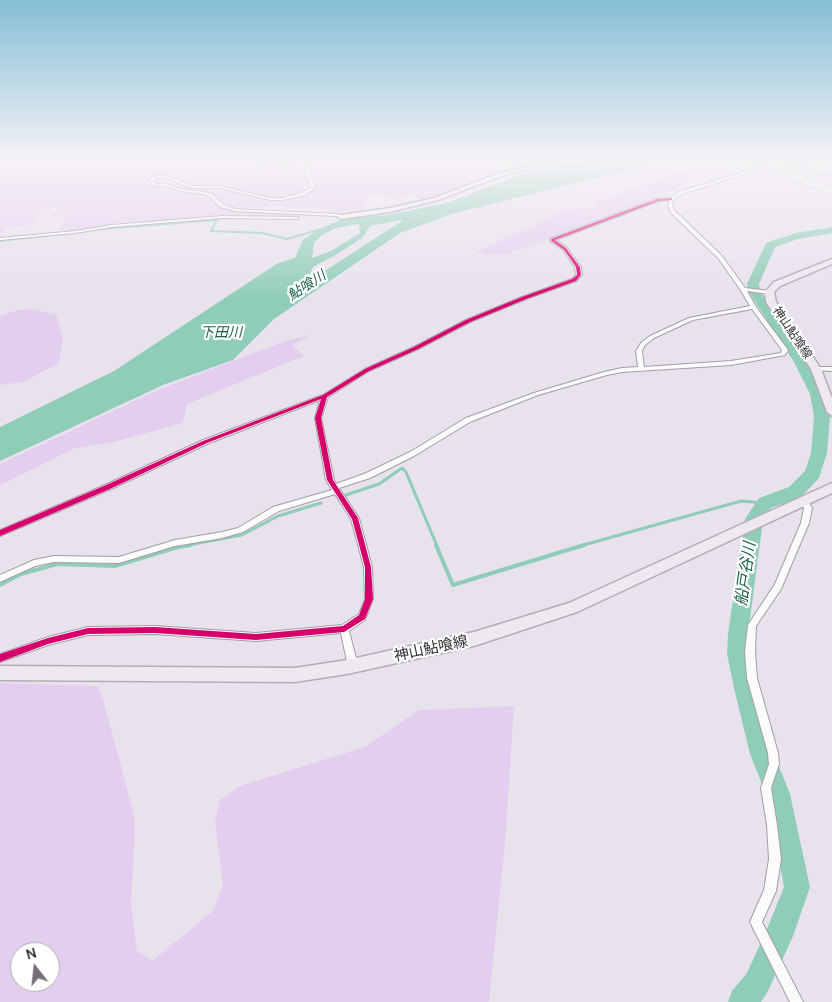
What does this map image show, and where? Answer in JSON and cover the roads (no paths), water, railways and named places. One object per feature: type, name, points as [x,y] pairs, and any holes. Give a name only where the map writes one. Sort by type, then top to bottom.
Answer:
[{"type":"main road","name":"神山鮎喰線","points":[[832,261],[777,284],[769,292],[771,302],[816,369],[832,412]]},
{"type":"main road","name":"神山鮎喰線","points":[[0,673],[295,675],[353,666],[474,639],[572,608],[832,488]]},
{"type":"street","points":[[224,207],[235,210],[337,215],[341,217]]},
{"type":"street","points":[[0,239],[75,232],[112,226],[222,218],[341,217],[404,207]]},
{"type":"street","points":[[0,533],[99,491],[205,442],[325,396],[367,370],[416,348],[468,321],[574,280],[579,275],[578,267],[565,249],[552,240],[640,207]]},
{"type":"street","points":[[0,579],[34,563],[54,559],[118,560],[174,543],[240,530],[276,509],[336,489],[367,476],[412,454],[468,420],[536,394],[606,373],[641,368],[731,363],[783,354],[785,350],[752,307],[746,289],[720,257],[674,213],[670,207]]},
{"type":"street","points":[[746,289],[769,292]]},
{"type":"street","points":[[641,368],[639,351],[643,344],[652,337],[691,319],[752,307]]},
{"type":"street","points":[[816,369],[832,369]]},
{"type":"street","points":[[0,658],[56,638],[88,631],[155,630],[256,636],[344,629],[362,617],[369,599],[368,567],[356,518],[330,480],[318,418],[325,396]]},
{"type":"street","points":[[797,1002],[756,922],[770,891],[775,860],[766,788],[774,764],[773,753],[752,678],[750,652],[752,624],[778,586],[804,523],[808,508],[804,502]]},
{"type":"street","points":[[344,629],[353,666]]},
{"type":"water","name":"下田川","points":[[427,207],[480,207],[451,214],[400,233],[274,319],[233,360],[163,385],[0,461],[0,427],[114,371],[278,263],[295,258],[303,240],[317,230],[341,220],[393,214]],"holes":[[[402,221],[306,283],[313,267],[363,237],[370,226]],[[359,224],[360,233],[331,251],[312,258],[314,243],[322,235],[336,228]]]},
{"type":"waterway","points":[[0,241],[112,228],[217,220],[211,231],[262,233],[287,239],[318,230]]},
{"type":"waterway","name":"船戸谷川","points":[[743,1002],[757,983],[779,936],[797,887],[778,794],[762,754],[746,692],[738,654],[738,634],[754,519],[765,503],[795,492],[813,474],[819,453],[822,417],[817,394],[801,362],[754,291],[753,284],[770,245],[796,236],[832,230]]},
{"type":"waterway","points":[[346,495],[379,484],[402,468],[406,472],[437,546]]},
{"type":"waterway","points":[[580,546],[741,501],[765,503]]},
{"type":"waterway","points":[[183,546],[242,535],[278,516],[321,503]]},
{"type":"waterway","points":[[0,585],[21,574],[57,564],[115,566],[178,547],[191,545]]},
{"type":"waterway","points":[[436,545],[453,585],[584,545]]},
{"type":"water label","name":"鮎喰川","points":[[307,286]]}]
